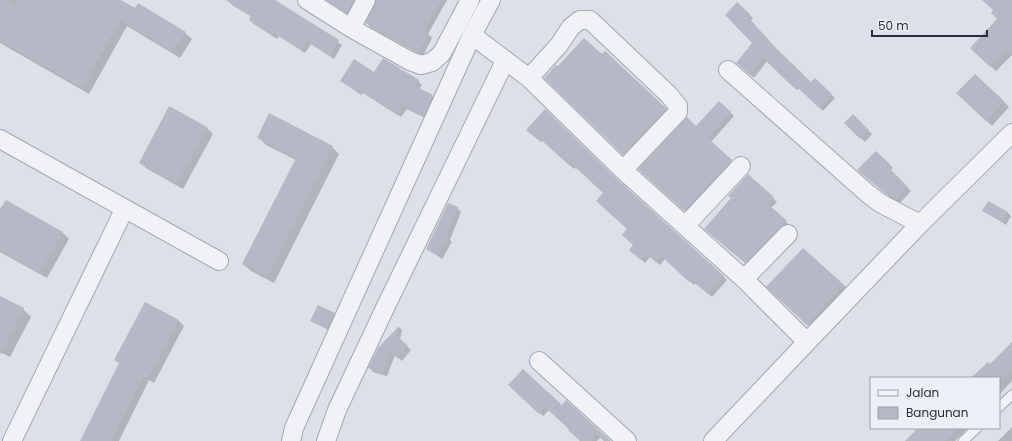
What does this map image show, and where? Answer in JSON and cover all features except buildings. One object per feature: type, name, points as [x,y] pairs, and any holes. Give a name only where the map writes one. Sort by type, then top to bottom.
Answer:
[{"type":"street","points":[[306,0],[410,62],[421,64],[432,62],[442,53],[470,0]]},
{"type":"street","points":[[351,28],[366,0]]},
{"type":"street","points":[[291,441],[301,413],[491,0]]},
{"type":"street","points":[[529,78],[559,45],[571,28],[580,20],[586,19],[590,20],[669,95],[678,106],[678,112],[623,170]]},
{"type":"street","points":[[474,37],[529,78],[623,170],[744,279],[807,342]]},
{"type":"street","points":[[326,441],[337,410],[503,59]]},
{"type":"street","points":[[728,70],[867,193],[880,203],[920,224]]},
{"type":"street","points":[[713,441],[920,224],[1012,133]]},
{"type":"street","points":[[0,139],[124,210],[219,261]]},
{"type":"street","points":[[685,226],[741,166]]},
{"type":"street","points":[[12,441],[124,210]]},
{"type":"street","points":[[744,279],[788,234]]},
{"type":"street","points":[[538,361],[627,441]]},
{"type":"lane","points":[[1000,406],[1012,395]]},
{"type":"lane","points":[[963,441],[976,429]]}]
